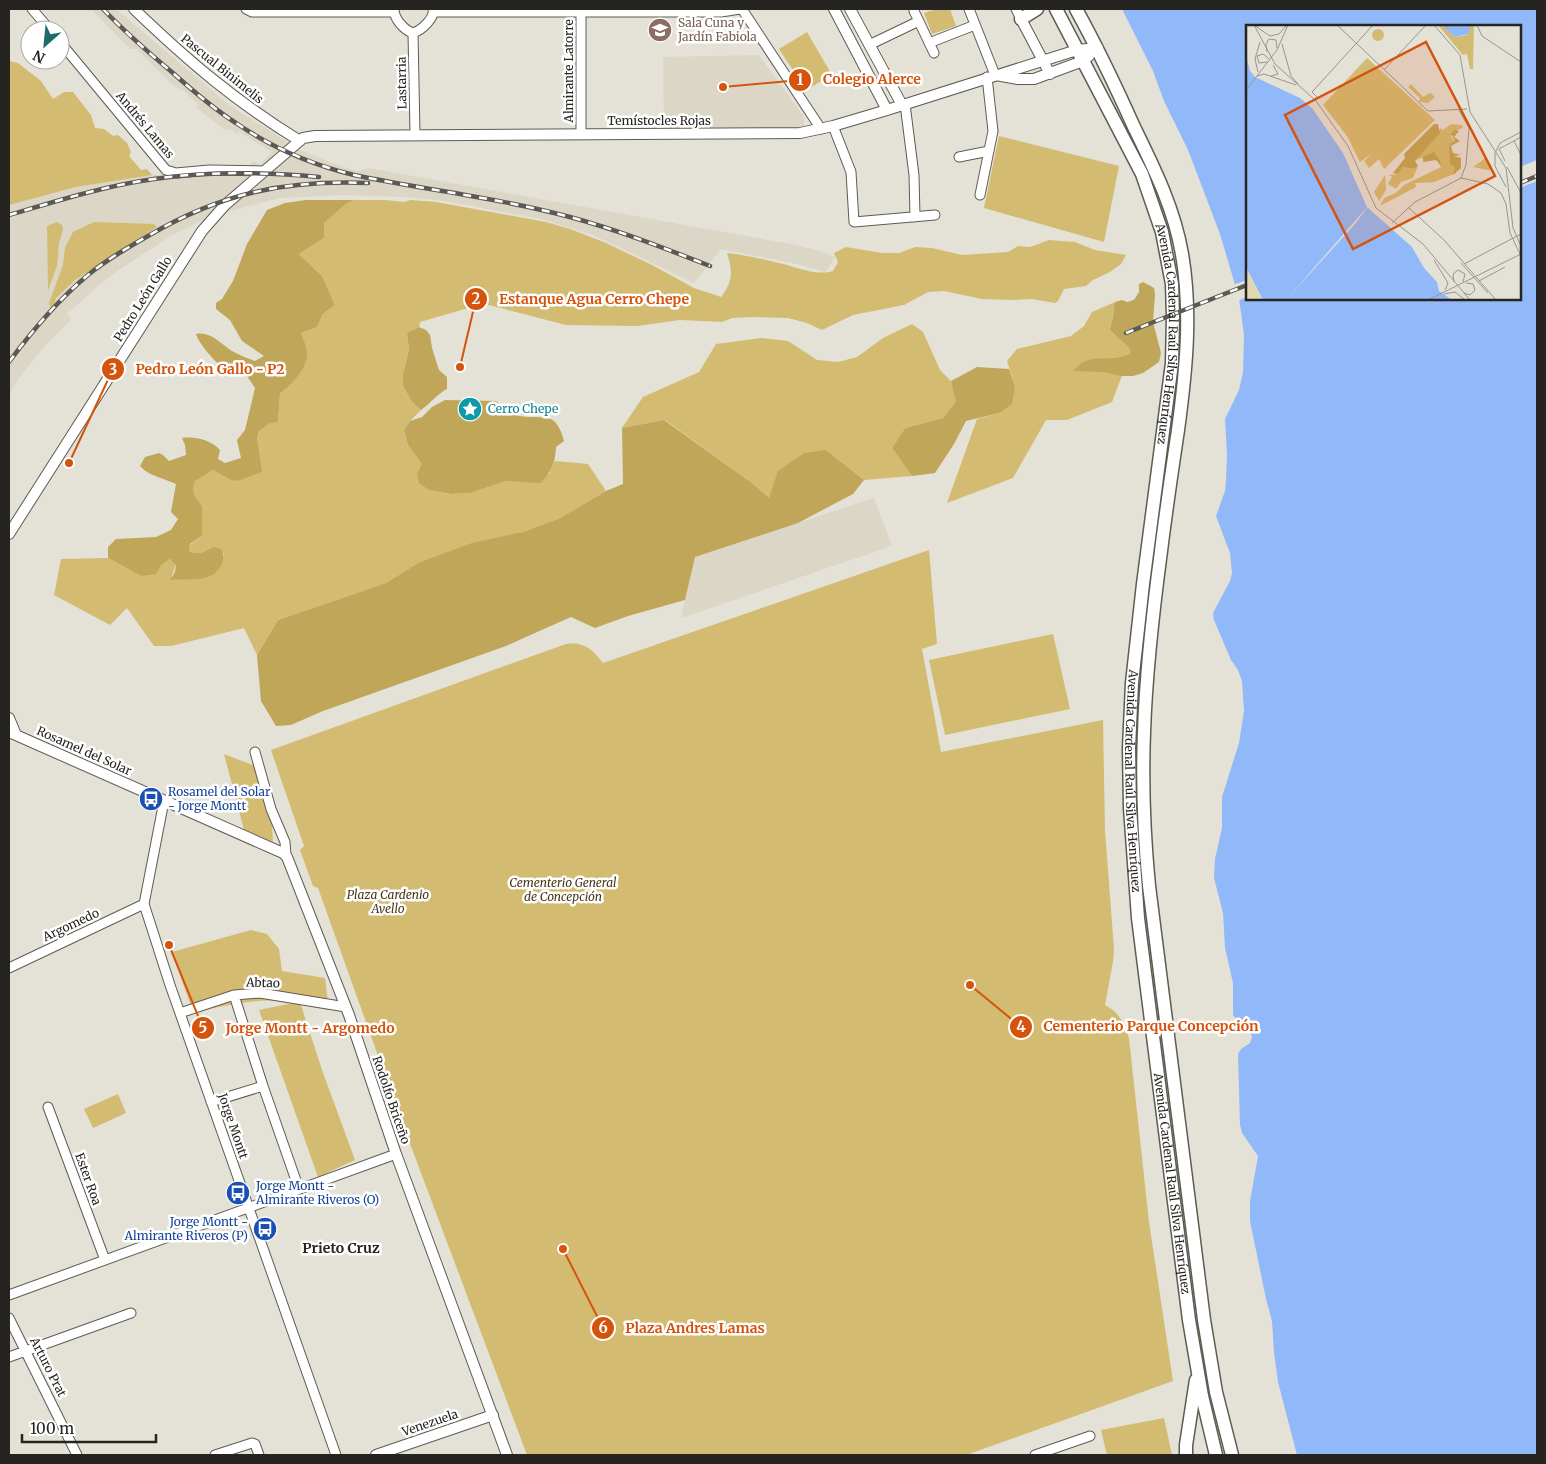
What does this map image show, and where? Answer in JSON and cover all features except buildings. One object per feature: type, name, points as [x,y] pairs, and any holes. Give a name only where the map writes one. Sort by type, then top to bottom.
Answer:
[{"type":"main road","points":[[1018,14],[1037,9]]},
{"type":"main road","name":"Avenida Cardenal Raúl Silva Henríquez","points":[[1056,9],[1142,174],[1162,232],[1172,284],[1174,317],[1172,363],[1135,653],[1129,748],[1129,792],[1132,857],[1138,918],[1189,1320],[1197,1370],[1216,1455]]},
{"type":"main road","name":"Avenida Cardenal Raúl Silva Henríquez","points":[[1076,9],[1098,48],[1166,195],[1178,237],[1187,295],[1185,371],[1161,552],[1147,682],[1144,734],[1144,825],[1149,886],[1204,1320],[1216,1392],[1232,1455]]},
{"type":"main road","points":[[1186,1455],[1197,1370]]},
{"type":"street","points":[[32,9],[41,20]]},
{"type":"street","name":"Pascual Binimelis","points":[[134,9],[218,85],[300,141]]},
{"type":"street","points":[[246,9],[252,12],[393,10],[396,19],[413,33],[432,18],[434,11],[581,10],[721,12],[741,9],[821,129]]},
{"type":"street","points":[[834,9],[887,110]]},
{"type":"street","points":[[850,9],[903,105],[914,175],[915,217]]},
{"type":"street","points":[[968,9],[991,76],[992,122],[989,150],[980,195]]},
{"type":"street","name":"Almirante Latorre","points":[[581,10],[581,134]]},
{"type":"street","points":[[914,11],[934,53]]},
{"type":"street","points":[[1018,14],[1050,74]]},
{"type":"street","points":[[870,45],[919,21]]},
{"type":"street","points":[[929,43],[975,25]]},
{"type":"street","name":"Lastarria","points":[[413,33],[415,134]]},
{"type":"street","name":"Temístocles Rojas","points":[[991,76],[1026,80],[1050,74],[1080,55],[1098,48]]},
{"type":"street","name":"Andrés Lamas","points":[[70,54],[166,170],[176,173],[209,170],[265,171]]},
{"type":"street","name":"Temístocles Rojas","points":[[315,136],[793,133],[833,126],[1042,60],[1080,55]]},
{"type":"street","points":[[833,126],[850,172],[854,222],[935,215]]},
{"type":"street","name":"Pedro León Gallo","points":[[9,534],[202,231],[216,214],[300,141],[307,137],[315,136]]},
{"type":"street","points":[[958,157],[989,150]]},
{"type":"street","points":[[9,718],[12,733]]},
{"type":"street","name":"Rosamel del Solar","points":[[12,733],[286,855]]},
{"type":"street","name":"Rodolfo Briceño","points":[[255,752],[271,809],[284,842],[286,855],[346,1007],[396,1154],[507,1455]]},
{"type":"street","name":"Jorge Montt","points":[[164,800],[144,904],[211,1102],[336,1455]]},
{"type":"street","name":"Argomedo","points":[[9,968],[144,904]]},
{"type":"street","name":"Abtao","points":[[180,1013],[234,995],[260,993],[346,1007]]},
{"type":"street","points":[[234,995],[299,1189]]},
{"type":"street","points":[[211,1102],[263,1086]]},
{"type":"street","name":"Ester Roa","points":[[48,1107],[105,1260]]},
{"type":"street","points":[[9,1295],[396,1154]]},
{"type":"street","points":[[9,1357],[131,1312]]},
{"type":"street","name":"Arturo Prat","points":[[9,1318],[77,1455]]},
{"type":"street","name":"Venezuela","points":[[376,1455],[493,1415]]},
{"type":"street","points":[[1038,1455],[1090,1436]]},
{"type":"street","points":[[214,1455],[252,1443],[255,1444],[259,1455]]},
{"type":"shaded area","points":[[85,9],[116,9],[229,105],[300,150],[332,163],[357,171],[368,168],[796,245],[835,257],[826,272],[793,263],[721,249],[694,283],[593,235],[541,219],[445,201],[406,197],[343,195],[280,198],[214,215],[172,235],[119,270],[67,314],[71,320],[44,347],[9,394],[9,205],[76,187],[152,175],[246,170],[253,161],[260,165],[272,152],[239,132],[236,134],[232,130],[224,129],[213,121],[197,108],[198,104],[185,92],[173,85],[136,49],[130,49],[92,10],[88,12]]},
{"type":"shaded area","points":[[759,55],[804,117],[804,128],[664,129],[663,57]]},
{"type":"shaded area","points":[[306,200],[354,200],[346,204],[324,223],[324,238],[299,254],[322,276],[335,305],[323,314],[317,327],[301,333],[307,351],[304,365],[298,376],[280,394],[278,422],[269,424],[259,431],[257,439],[262,472],[234,481],[213,470],[195,481],[194,494],[202,506],[202,536],[190,544],[189,551],[196,553],[213,547],[221,549],[223,553],[222,564],[213,575],[199,579],[170,580],[175,572],[176,565],[170,559],[161,565],[156,574],[141,576],[108,558],[108,547],[116,539],[156,537],[171,530],[178,519],[171,512],[176,484],[152,475],[140,466],[145,457],[159,453],[169,461],[186,455],[182,438],[197,438],[212,444],[220,450],[218,459],[225,463],[241,458],[237,440],[245,430],[255,388],[245,373],[224,368],[218,364],[196,334],[211,336],[232,351],[255,361],[264,356],[242,341],[230,320],[216,309],[216,303],[222,299],[233,281],[247,244],[267,210],[285,203]]},
{"type":"shaded area","points":[[1143,282],[1154,288],[1153,322],[1161,353],[1159,362],[1143,373],[1133,376],[1120,376],[1104,372],[1073,371],[1086,361],[1122,357],[1130,354],[1129,348],[1110,330],[1114,306],[1115,302],[1134,300],[1139,292],[1139,284]]},
{"type":"shaded area","points":[[419,327],[426,330],[430,335],[439,370],[447,377],[447,389],[421,410],[412,402],[403,386],[403,374],[409,349],[407,333]]},
{"type":"shaded area","points":[[977,367],[1009,369],[1015,386],[1012,404],[999,413],[966,421],[935,473],[912,476],[892,448],[905,428],[943,418],[956,402],[951,381]]},
{"type":"shaded area","points":[[445,400],[496,401],[506,410],[519,416],[542,417],[553,420],[561,431],[564,441],[556,447],[552,466],[541,483],[506,481],[471,493],[451,494],[429,490],[419,483],[417,474],[422,464],[408,445],[404,431],[410,421],[422,417],[432,407]]},
{"type":"shaded area","points":[[664,420],[752,483],[769,498],[778,471],[804,453],[826,450],[864,480],[853,494],[798,523],[695,557],[685,600],[628,616],[595,628],[571,617],[506,646],[323,711],[291,725],[276,726],[261,701],[257,655],[278,620],[386,583],[418,563],[472,543],[523,532],[560,518],[606,491],[623,484],[622,428]]},
{"type":"shaded area","points":[[874,498],[892,546],[681,618],[695,557]]},
{"type":"green space","points":[[937,9],[950,9],[956,26],[932,34],[924,13]]},
{"type":"green space","points":[[807,32],[832,75],[806,90],[779,49]]},
{"type":"green space","points":[[9,61],[18,63],[20,70],[27,70],[41,81],[53,99],[64,92],[73,92],[91,115],[95,128],[104,129],[113,136],[118,135],[127,143],[131,152],[129,156],[141,170],[147,169],[152,175],[76,187],[9,205]]},
{"type":"green space","points":[[999,136],[1119,166],[1104,242],[984,208]]},
{"type":"green space","points":[[354,200],[436,202],[546,222],[606,243],[694,288],[721,297],[728,286],[731,276],[727,253],[819,272],[833,271],[838,262],[834,253],[846,247],[882,253],[899,253],[915,247],[932,248],[962,255],[1008,252],[1018,246],[1030,247],[1049,240],[1075,242],[1095,250],[1126,255],[1121,264],[1086,286],[1064,289],[1055,303],[1032,299],[982,299],[944,291],[928,292],[904,305],[853,315],[822,330],[807,323],[788,318],[751,317],[732,318],[722,322],[680,320],[637,326],[566,325],[489,305],[475,306],[420,322],[419,327],[407,333],[409,349],[403,374],[403,386],[412,402],[421,410],[410,421],[404,432],[408,445],[422,464],[429,490],[451,494],[471,493],[506,481],[549,474],[555,461],[588,464],[606,491],[560,518],[523,532],[418,563],[386,583],[278,620],[257,655],[244,628],[171,646],[154,646],[127,608],[110,625],[54,595],[61,559],[108,558],[141,576],[170,559],[176,564],[171,579],[187,578],[217,571],[222,563],[224,554],[213,547],[196,553],[189,551],[190,545],[202,536],[192,489],[195,480],[213,470],[235,480],[250,475],[259,431],[269,424],[278,422],[280,394],[294,380],[307,353],[301,333],[317,327],[323,314],[335,305],[322,276],[299,254],[324,238],[324,223],[346,204]]},
{"type":"green space","points":[[57,222],[62,225],[63,230],[59,243],[57,266],[48,290],[47,226]]},
{"type":"green space","points":[[94,222],[154,224],[157,227],[75,280],[56,298],[53,308],[50,308],[49,303],[63,265],[65,248],[73,232]]},
{"type":"green space","points":[[1115,302],[1110,330],[1129,348],[1130,354],[1112,402],[1067,420],[1046,420],[1013,478],[947,503],[977,419],[999,413],[1015,386],[1007,361],[1017,349],[1071,336],[1084,326],[1092,312]]},
{"type":"green space","points":[[912,324],[923,332],[940,370],[951,381],[957,402],[943,418],[905,428],[892,448],[912,476],[864,480],[826,450],[769,498],[752,483],[665,420],[622,428],[643,397],[699,372],[716,344],[761,338],[788,341],[817,360],[838,362],[857,357],[883,338]]},
{"type":"green space","name":"Cementerio General de Concepción","points":[[929,550],[937,644],[922,649],[941,752],[1103,720],[1105,831],[1114,949],[1105,1005],[1120,1018],[1129,1038],[1149,1222],[1173,1381],[966,1455],[527,1455],[400,1117],[318,888],[313,886],[300,850],[304,846],[271,750],[566,644],[572,643],[587,647],[603,663]]},
{"type":"green space","points":[[1053,634],[1070,709],[945,735],[929,660]]},
{"type":"green space","points":[[224,754],[258,767],[271,809],[273,842],[244,830]]},
{"type":"green space","points":[[251,930],[267,934],[279,949],[282,971],[325,978],[329,1010],[301,1005],[322,1070],[355,1160],[318,1177],[259,1010],[293,1003],[256,1001],[193,1012],[172,952]]},
{"type":"green space","points":[[118,1094],[126,1113],[93,1128],[84,1109]]},
{"type":"green space","points":[[1164,1418],[1172,1455],[1107,1455],[1101,1430]]},
{"type":"water","points":[[1122,9],[1537,9],[1537,1455],[1297,1455],[1278,1382],[1272,1321],[1250,1221],[1250,1201],[1258,1156],[1242,1133],[1240,1125],[1238,1054],[1241,1049],[1250,1043],[1252,1037],[1248,1027],[1238,1021],[1233,1015],[1233,983],[1225,948],[1223,913],[1214,878],[1215,859],[1222,828],[1222,797],[1239,743],[1244,711],[1242,681],[1238,670],[1231,660],[1214,620],[1213,613],[1230,581],[1232,573],[1230,553],[1216,516],[1225,491],[1226,481],[1225,419],[1239,390],[1243,372],[1244,335],[1239,298],[1220,234],[1188,150],[1164,101],[1153,71]]},
{"type":"pier","points":[[1537,160],[1537,181],[1521,188],[1521,167]]},
{"type":"pier","points":[[1246,280],[1246,297],[1237,301],[1233,285]]},
{"type":"railway","points":[[103,9],[146,50],[212,106],[249,132],[293,154],[323,166],[354,175],[489,199],[570,217],[623,233],[710,266]]},
{"type":"railway","points":[[9,215],[99,190],[174,176],[236,173],[319,177]]},
{"type":"railway","points":[[1521,183],[1537,176]]},
{"type":"railway","points":[[9,362],[46,316],[88,275],[117,254],[175,221],[201,209],[254,192],[308,184],[368,183]]},
{"type":"railway","points":[[1126,333],[1246,285]]},
{"type":"place","name":"Sala Cuna y Jardín Fabiola","points":[[660,30]]},
{"type":"place","name":"Colegio Alerce","points":[[723,87]]},
{"type":"place","name":"Estanque Agua Cerro Chepe","points":[[460,367]]},
{"type":"place","name":"Cerro Chepe","points":[[470,409]]},
{"type":"place","name":"Pedro León Gallo - P2","points":[[69,463]]},
{"type":"place","name":"Rosamel del Solar - Jorge Montt","points":[[151,799]]},
{"type":"place","name":"Jorge Montt - Argomedo","points":[[169,945]]},
{"type":"place","name":"Cementerio Parque Concepción","points":[[970,985]]},
{"type":"place","name":"Jorge Montt - Almirante Riveros (O)","points":[[238,1193]]},
{"type":"place","name":"Jorge Montt - Almirante Riveros (P)","points":[[265,1229]]},
{"type":"place","name":"Plaza Andres Lamas","points":[[563,1249]]},
{"type":"district","name":"Prieto Cruz","points":[[341,1248]]},
{"type":"park label","name":"Plaza Cardenio Avello","points":[[388,902]]}]
